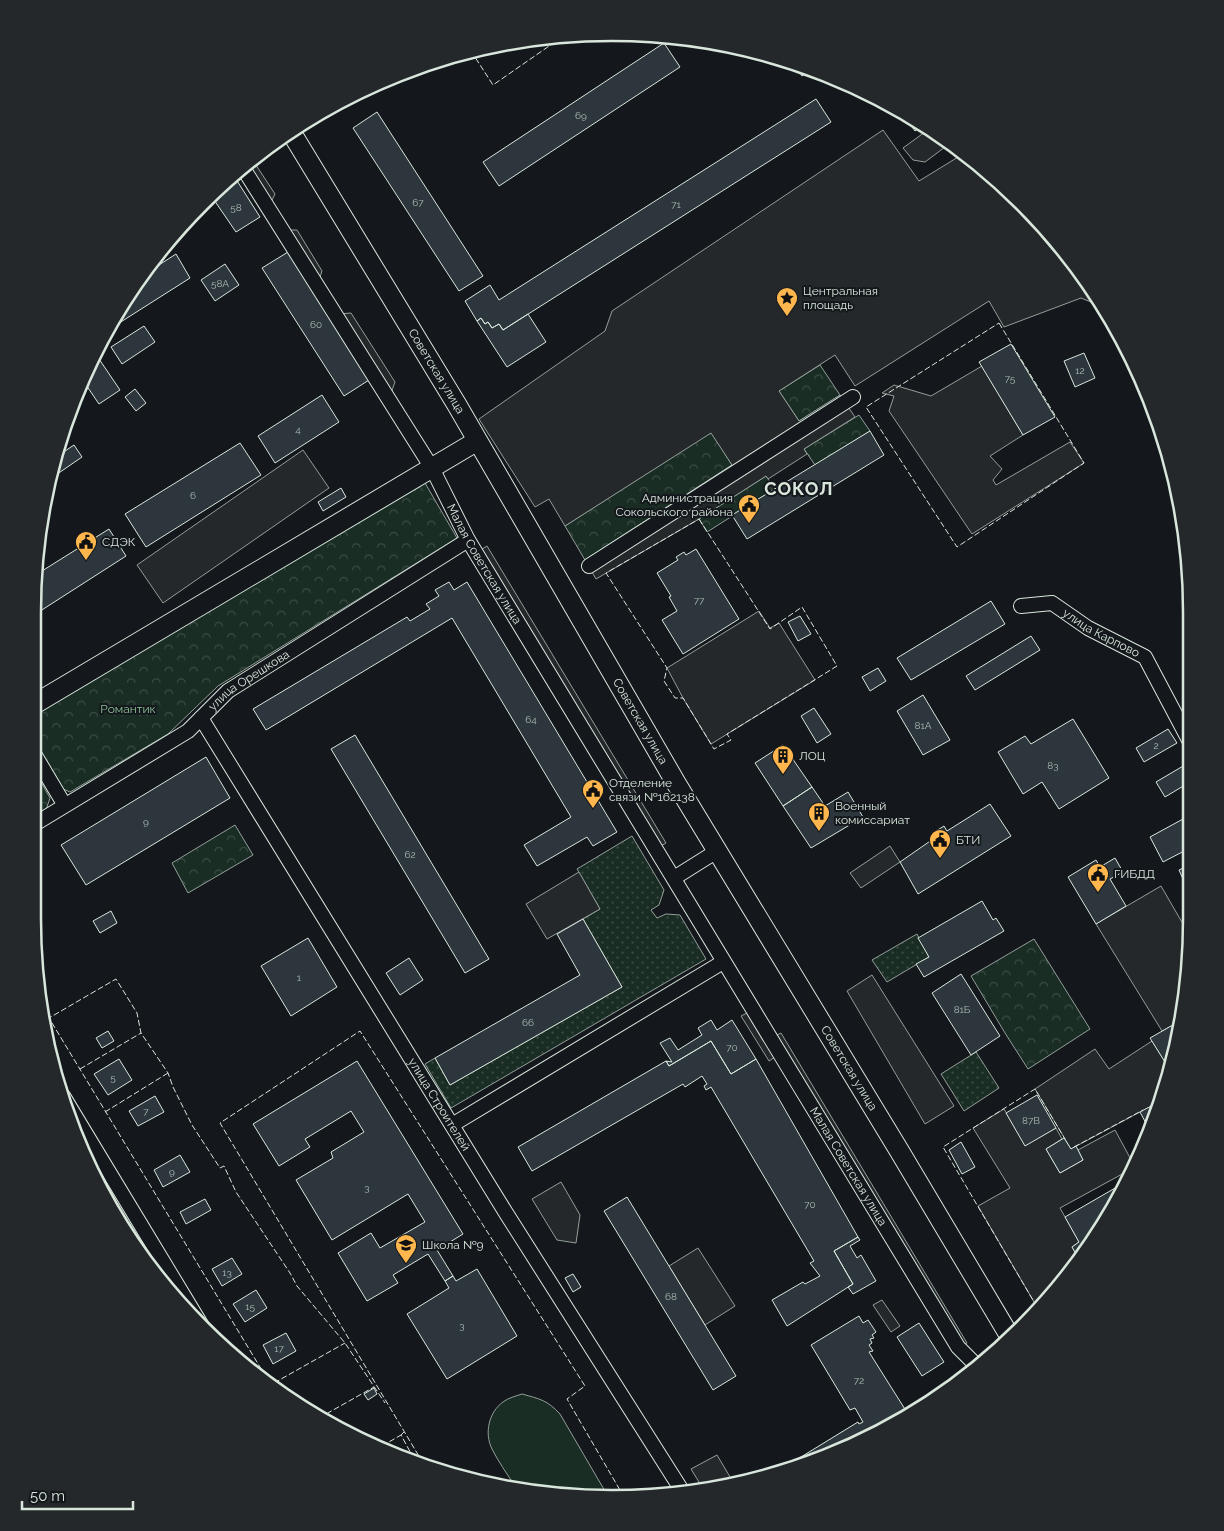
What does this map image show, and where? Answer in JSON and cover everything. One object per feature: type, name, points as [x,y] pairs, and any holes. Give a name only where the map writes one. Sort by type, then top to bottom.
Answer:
[{"type":"main road","name":"Советская улица","points":[[294,137],[457,405],[676,783],[900,1152],[1006,1332]]},
{"type":"main road","points":[[41,700],[477,441]]},
{"type":"street","name":"Малая Советская улица","points":[[247,174],[432,468],[468,540],[958,1347],[972,1362]]},
{"type":"street","points":[[589,566],[853,397]]},
{"type":"street","name":"улица Орешкова","points":[[41,820],[188,731],[228,691],[468,540]]},
{"type":"street","name":"улица Карпово","points":[[1021,606],[1052,604],[1088,628],[1146,657],[1183,728]]},
{"type":"street","name":"улица Строителей","points":[[201,718],[506,1213],[679,1486]]},
{"type":"street","points":[[41,765],[64,804]]},
{"type":"street","points":[[674,878],[717,851]]},
{"type":"street","points":[[452,1125],[723,962]]},
{"type":"street","points":[[81,1125],[184,1296]]},
{"type":"green space","points":[[820,365],[840,395],[799,421],[779,391]]},
{"type":"green space","points":[[859,415],[870,431],[815,465],[804,449]]},
{"type":"green space","points":[[711,432],[732,465],[585,560],[565,526]]},
{"type":"green space","points":[[766,476],[775,489],[707,532],[699,519]]},
{"type":"green space","name":"Романтик","points":[[425,483],[457,538],[218,686],[168,734],[70,792],[61,788],[41,755],[41,710]]},
{"type":"green space","points":[[41,782],[50,798],[46,810],[41,813]]},
{"type":"green space","points":[[235,825],[253,855],[188,893],[172,863]]},
{"type":"green space","points":[[632,836],[664,890],[659,905],[651,910],[657,918],[666,914],[680,915],[706,959],[451,1108],[425,1064],[435,1058],[450,1085],[622,987],[583,919],[600,909],[577,869]]},
{"type":"green space","points":[[917,934],[929,957],[887,982],[872,960]]},
{"type":"green space","points":[[1034,939],[1090,1029],[1028,1069],[971,976]]},
{"type":"green space","points":[[976,1052],[999,1088],[964,1111],[941,1074]]},
{"type":"green space","points":[[522,1394],[534,1397],[551,1406],[560,1414],[604,1490],[575,1489],[512,1481],[492,1449],[488,1436],[489,1423],[494,1411],[507,1399]]},
{"type":"shaded area","name":"Центральная площадь","points":[[883,130],[919,181],[957,158],[959,159],[1016,208],[1065,265],[1091,302],[1081,298],[1004,327],[989,301],[855,386],[835,355],[779,391],[799,421],[840,395],[855,417],[804,449],[807,454],[768,479],[766,476],[699,519],[596,579],[585,560],[732,465],[711,433],[565,526],[549,499],[535,507],[479,419],[605,331],[612,311]]},
{"type":"shaded area","points":[[923,133],[944,148],[925,162],[913,160],[903,148]]},
{"type":"shaded area","points":[[257,166],[275,194],[270,204],[249,172]]},
{"type":"shaded area","points":[[285,230],[297,230],[322,271],[318,283]]},
{"type":"shaded area","points":[[351,313],[395,382],[391,393],[339,314]]},
{"type":"shaded area","points":[[982,366],[1023,435],[990,456],[1002,469],[993,480],[996,485],[1070,442],[1084,463],[972,534],[889,411],[894,396],[882,393],[894,385],[931,396]]},
{"type":"shaded area","points":[[303,450],[329,488],[163,603],[137,565]]},
{"type":"shaded area","points":[[487,546],[666,843],[659,847],[479,551]]},
{"type":"shaded area","points":[[759,611],[770,628],[779,623],[815,680],[711,744],[667,668]]},
{"type":"shaded area","points":[[890,846],[900,862],[861,888],[850,873]]},
{"type":"shaded area","points":[[579,872],[600,909],[547,939],[526,904]]},
{"type":"shaded area","points":[[1161,886],[1183,924],[1182,956],[1173,1025],[1162,1031],[1096,924]]},
{"type":"shaded area","points":[[872,975],[954,1106],[925,1124],[847,991]]},
{"type":"shaded area","points":[[747,1013],[775,1057],[769,1061],[741,1016]]},
{"type":"shaded area","points":[[781,1033],[967,1343],[962,1346],[775,1036]]},
{"type":"shaded area","points":[[1152,1041],[1164,1061],[1150,1107],[1071,1149],[1035,1089],[1095,1049],[1109,1069]]},
{"type":"shaded area","points":[[1004,1109],[1025,1145],[1056,1128],[1062,1139],[1046,1149],[1060,1173],[1083,1160],[1078,1150],[1115,1130],[1130,1158],[1122,1174],[1060,1208],[1079,1242],[1072,1247],[1075,1252],[1065,1266],[1034,1302],[978,1206],[1010,1188],[973,1128]]},
{"type":"shaded area","points":[[561,1182],[580,1215],[576,1243],[557,1240],[532,1199]]},
{"type":"shaded area","points":[[698,1248],[735,1306],[705,1325],[669,1266]]},
{"type":"shaded area","points":[[882,1300],[900,1326],[891,1332],[873,1305]]},
{"type":"shaded area","points":[[717,1455],[730,1477],[699,1483],[691,1469]]},
{"type":"building","points":[[663,44],[680,67],[499,186],[483,162]]},
{"type":"building","points":[[816,99],[831,122],[503,330],[499,324],[492,328],[488,322],[485,324],[481,318],[477,321],[465,301],[490,285],[499,300]]},
{"type":"building","points":[[377,112],[483,276],[459,291],[353,128]]},
{"type":"building","points":[[238,182],[260,217],[236,232],[215,202]]},
{"type":"building","points":[[288,252],[369,380],[344,396],[262,268]]},
{"type":"building","points":[[176,254],[190,278],[121,322],[137,295],[159,265]]},
{"type":"building","points":[[225,264],[239,285],[215,301],[201,280]]},
{"type":"building","points":[[528,314],[546,342],[507,367],[477,321],[481,318],[485,324],[488,322],[492,328],[499,324],[503,330]]},
{"type":"building","points":[[144,326],[155,342],[122,364],[111,347]]},
{"type":"building","points":[[1011,344],[1055,417],[1023,435],[979,362]]},
{"type":"building","points":[[1084,353],[1095,378],[1075,387],[1064,361]]},
{"type":"building","points":[[100,360],[120,390],[99,404],[88,388]]},
{"type":"building","points":[[135,389],[146,403],[136,411],[125,397]]},
{"type":"building","points":[[322,395],[339,422],[275,463],[258,436]]},
{"type":"building","points":[[870,431],[884,455],[747,539],[732,515]]},
{"type":"building","points":[[240,443],[261,475],[146,547],[125,514]]},
{"type":"building","points":[[74,445],[82,457],[59,473],[61,464],[65,451]]},
{"type":"building","points":[[341,488],[346,497],[323,511],[318,502]]},
{"type":"building","points":[[109,529],[126,556],[41,610],[42,571]]},
{"type":"building","points":[[696,549],[739,619],[683,654],[662,620],[677,611],[669,597],[671,596],[657,573],[678,560],[676,557],[684,552],[686,555]]},
{"type":"building","points":[[449,582],[454,590],[467,582],[617,832],[593,846],[587,837],[537,866],[524,845],[571,817],[452,618],[266,730],[253,709],[407,617],[410,621],[430,609],[426,604],[439,596],[435,590]]},
{"type":"building","points":[[991,601],[1005,624],[911,680],[897,658]]},
{"type":"building","points":[[800,616],[811,634],[798,641],[788,622]]},
{"type":"building","points":[[1031,636],[1040,650],[975,690],[966,676]]},
{"type":"building","points":[[878,668],[886,681],[870,691],[862,677]]},
{"type":"building","points":[[923,695],[950,740],[923,755],[897,711]]},
{"type":"building","points":[[814,708],[831,734],[817,743],[801,716]]},
{"type":"building","points":[[1073,719],[1109,778],[1059,809],[1042,782],[1023,794],[998,752],[1025,736],[1031,744]]},
{"type":"building","points":[[1168,729],[1177,743],[1144,762],[1136,748]]},
{"type":"building","points":[[355,735],[489,959],[465,973],[331,749]]},
{"type":"building","name":"ЛОЦ","points":[[783,745],[812,787],[783,806],[755,763]]},
{"type":"building","points":[[206,757],[230,798],[86,885],[61,845]]},
{"type":"building","points":[[1183,766],[1183,786],[1165,797],[1156,782]]},
{"type":"building","name":"Военный комиссариат","points":[[812,787],[825,806],[848,792],[863,817],[811,848],[783,806]]},
{"type":"building","points":[[990,804],[1011,836],[918,894],[900,862],[936,837],[933,833],[944,826],[947,831]]},
{"type":"building","points":[[1183,819],[1183,852],[1163,862],[1150,837]]},
{"type":"building","name":"ГИБДД","points":[[1115,858],[1123,872],[1110,879],[1126,906],[1096,924],[1068,877],[1096,860],[1100,867]]},
{"type":"building","points":[[1183,868],[1183,879],[1179,870]]},
{"type":"building","points":[[982,901],[993,920],[996,918],[1004,931],[924,977],[916,964],[929,957],[918,938]]},
{"type":"building","points":[[111,911],[117,923],[100,933],[93,921]]},
{"type":"building","points":[[583,919],[622,987],[450,1085],[435,1058],[580,975],[557,934]]},
{"type":"building","points":[[308,938],[337,987],[291,1016],[261,966]]},
{"type":"building","points":[[409,958],[423,980],[400,995],[386,973]]},
{"type":"building","points":[[961,974],[1000,1036],[971,1055],[932,993]]},
{"type":"building","points":[[711,1020],[717,1030],[732,1020],[756,1059],[731,1074],[711,1041],[669,1066],[666,1061],[672,1062],[660,1043],[670,1038],[678,1050],[702,1035],[698,1028]]},
{"type":"building","points":[[1173,1025],[1164,1061],[1150,1038]]},
{"type":"building","points":[[108,1031],[114,1041],[102,1048],[96,1038]]},
{"type":"building","points":[[711,1041],[731,1074],[756,1059],[858,1237],[834,1251],[853,1284],[787,1326],[772,1300],[803,1282],[805,1284],[820,1276],[810,1263],[814,1261],[711,1087],[706,1090],[704,1086],[707,1084],[702,1076],[685,1087],[683,1084],[532,1171],[518,1147],[666,1061],[669,1066]]},
{"type":"building","points":[[119,1059],[132,1080],[108,1095],[94,1074]]},
{"type":"building","points":[[357,1061],[463,1234],[437,1250],[453,1276],[445,1281],[428,1254],[393,1275],[398,1283],[367,1301],[338,1253],[371,1233],[380,1248],[425,1222],[408,1194],[332,1240],[296,1180],[333,1158],[331,1152],[364,1132],[351,1111],[305,1139],[310,1147],[279,1166],[253,1124]]},
{"type":"building","points":[[1037,1095],[1056,1128],[1025,1146],[1006,1113]]},
{"type":"building","points":[[155,1096],[164,1112],[138,1126],[129,1111]]},
{"type":"building","points":[[1150,1106],[1145,1121],[1140,1112]]},
{"type":"building","points":[[1064,1138],[1071,1149],[1076,1146],[1083,1160],[1060,1173],[1046,1149]]},
{"type":"building","points":[[961,1142],[975,1167],[962,1174],[949,1150]]},
{"type":"building","points":[[180,1155],[190,1172],[163,1187],[154,1170]]},
{"type":"building","points":[[1115,1188],[1087,1236],[1075,1252],[1072,1247],[1079,1242],[1065,1217]]},
{"type":"building","points":[[627,1197],[736,1376],[713,1390],[604,1211]]},
{"type":"building","points":[[205,1199],[211,1210],[186,1224],[180,1212]]},
{"type":"building","points":[[858,1237],[860,1240],[850,1246],[857,1258],[861,1255],[876,1281],[853,1294],[848,1287],[853,1284],[834,1251]]},
{"type":"building","points":[[232,1258],[242,1274],[222,1286],[212,1269]]},
{"type":"building","points":[[477,1269],[517,1336],[447,1379],[407,1314],[449,1288],[445,1281],[453,1276],[456,1281]]},
{"type":"building","points":[[573,1274],[581,1287],[573,1292],[565,1278]]},
{"type":"building","points":[[256,1290],[267,1308],[245,1322],[233,1304]]},
{"type":"building","points":[[859,1316],[863,1323],[868,1320],[876,1332],[872,1335],[874,1338],[870,1339],[872,1343],[869,1345],[873,1351],[869,1352],[905,1409],[864,1431],[802,1456],[858,1422],[859,1424],[863,1422],[855,1408],[850,1410],[811,1345]]},
{"type":"building","points":[[919,1323],[944,1362],[922,1376],[897,1337]]},
{"type":"building","points":[[286,1333],[296,1351],[273,1364],[263,1345]]},
{"type":"building","points":[[374,1388],[377,1394],[368,1400],[364,1394]]},
{"type":"fence","points":[[476,58],[493,85],[551,45]]},
{"type":"fence","points":[[999,323],[1084,463],[957,547],[866,407],[999,323]]},
{"type":"fence","points":[[699,519],[770,629],[802,607],[837,666],[727,734],[731,740],[714,749],[683,698],[675,698],[664,681],[667,668],[606,573],[699,519]]},
{"type":"fence","points":[[50,1017],[116,979],[137,1013],[141,1033],[168,1073],[192,1125],[220,1168],[224,1166],[236,1192],[297,1286],[345,1343],[385,1403]]},
{"type":"fence","points":[[50,1020],[261,1369]]},
{"type":"fence","points":[[418,1455],[220,1123],[360,1031],[585,1386],[567,1399],[620,1490]]},
{"type":"fence","points":[[80,1069],[141,1033]]},
{"type":"fence","points":[[105,1112],[168,1073]]},
{"type":"fence","points":[[1034,1302],[943,1147],[1035,1089],[1065,1139]]},
{"type":"fence","points":[[1074,1147],[1143,1110]]},
{"type":"fence","points":[[277,1381],[345,1343]]},
{"type":"fence","points":[[327,1413],[374,1387]]},
{"type":"fence","points":[[404,1432],[401,1435],[410,1452]]},
{"type":"fence","points":[[387,1443],[401,1435]]},
{"type":"place","name":"Центральная площадь","points":[[787,317]]},
{"type":"place","name":"Администрация Сокольского района","points":[[749,524]]},
{"type":"place","name":"СДЭК","points":[[86,561]]},
{"type":"place","name":"ЛОЦ","points":[[783,775]]},
{"type":"place","name":"Отделение связи №162138","points":[[593,809]]},
{"type":"place","name":"Военный комиссариат","points":[[819,832]]},
{"type":"place","name":"БТИ","points":[[940,859]]},
{"type":"place","name":"ГИБДД","points":[[1098,893]]},
{"type":"place","name":"Школа №9","points":[[406,1264]]},
{"type":"district","name":"СОКОЛ","points":[[799,489]]}]
